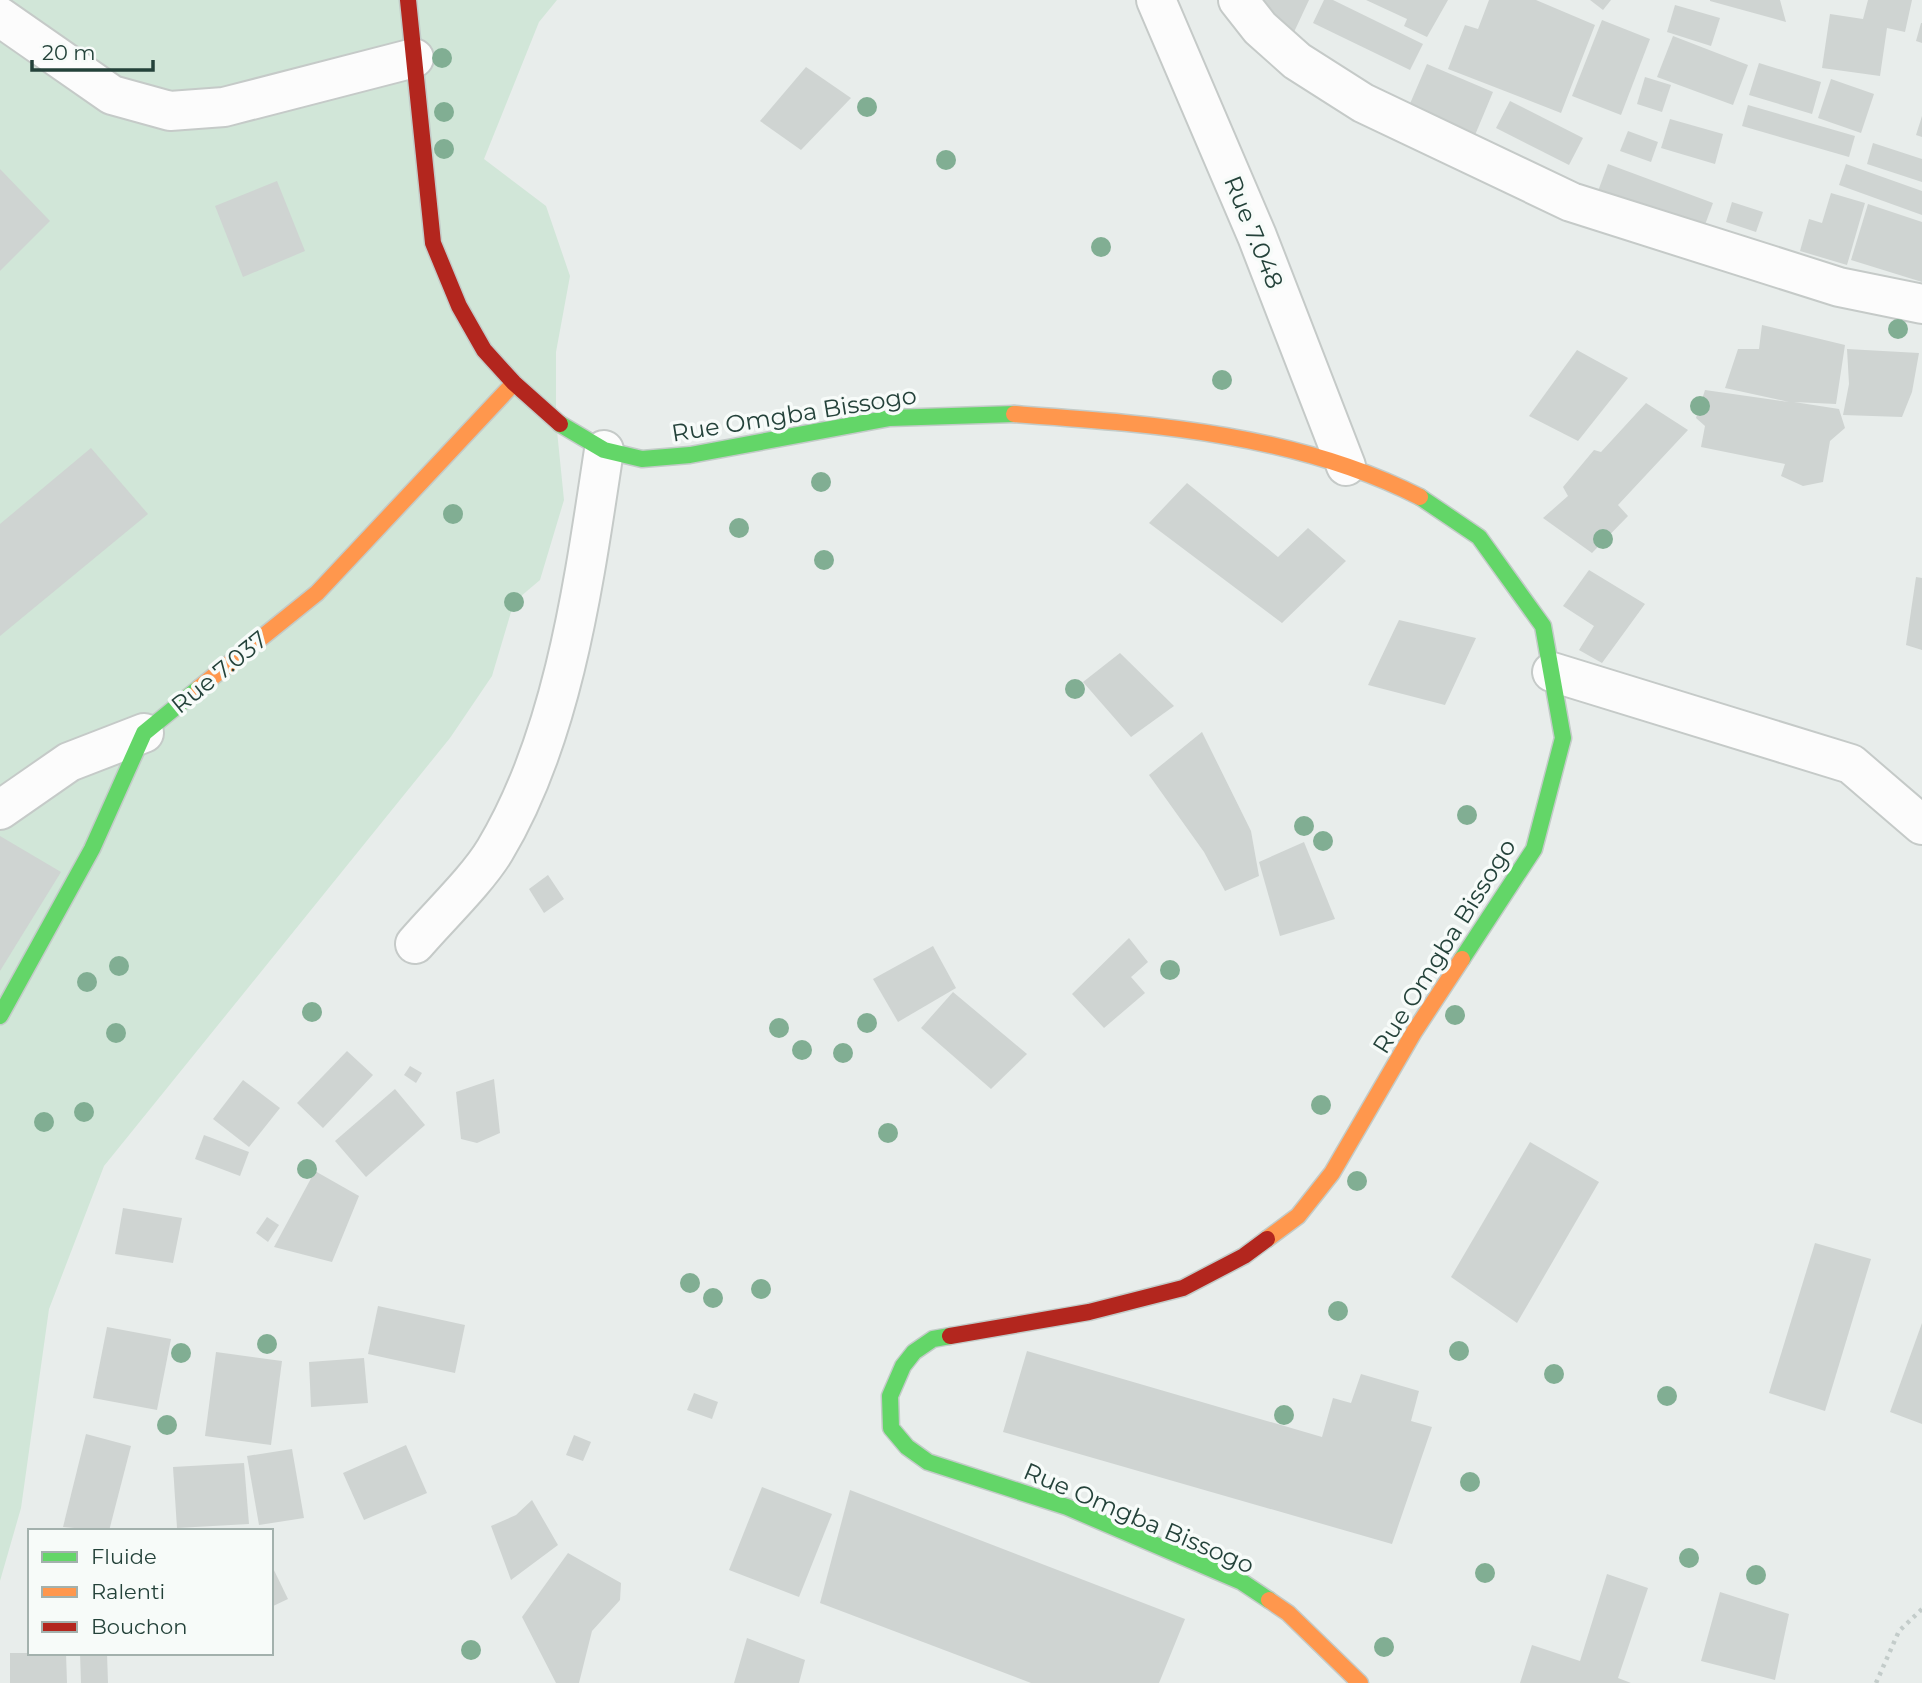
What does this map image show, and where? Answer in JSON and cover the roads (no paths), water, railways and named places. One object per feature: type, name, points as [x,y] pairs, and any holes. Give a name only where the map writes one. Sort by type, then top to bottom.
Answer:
[{"type":"street","name":"Rue Omgba Bissogo","points":[[408,0],[433,243],[459,306],[484,350],[514,383],[556,421],[604,450],[642,458],[690,455],[890,418],[1007,414],[1139,422],[1238,437],[1346,466],[1418,496],[1479,537],[1544,626],[1563,738],[1534,849],[1414,1032],[1332,1173],[1298,1216],[1244,1256],[1183,1288],[1089,1312],[933,1339],[914,1352],[903,1366],[890,1396],[891,1428],[907,1447],[928,1462],[1067,1507],[1242,1582],[1288,1613],[1360,1683]]},
{"type":"street","name":"Rue 7.048","points":[[1156,0],[1257,236],[1346,466]]},
{"type":"street","points":[[1238,0],[1260,28],[1297,61],[1363,103],[1571,202],[1839,287],[1922,304]]},
{"type":"street","points":[[0,17],[112,95],[170,111],[224,107],[414,58]]},
{"type":"street","name":"Rue 7.037","points":[[0,1016],[92,849],[144,733],[317,593],[514,383]]},
{"type":"street","points":[[415,944],[494,851],[542,751],[584,583],[604,450]]},
{"type":"street","points":[[1552,672],[1851,764],[1922,825]]},
{"type":"street","points":[[0,810],[69,762],[144,733]]}]
